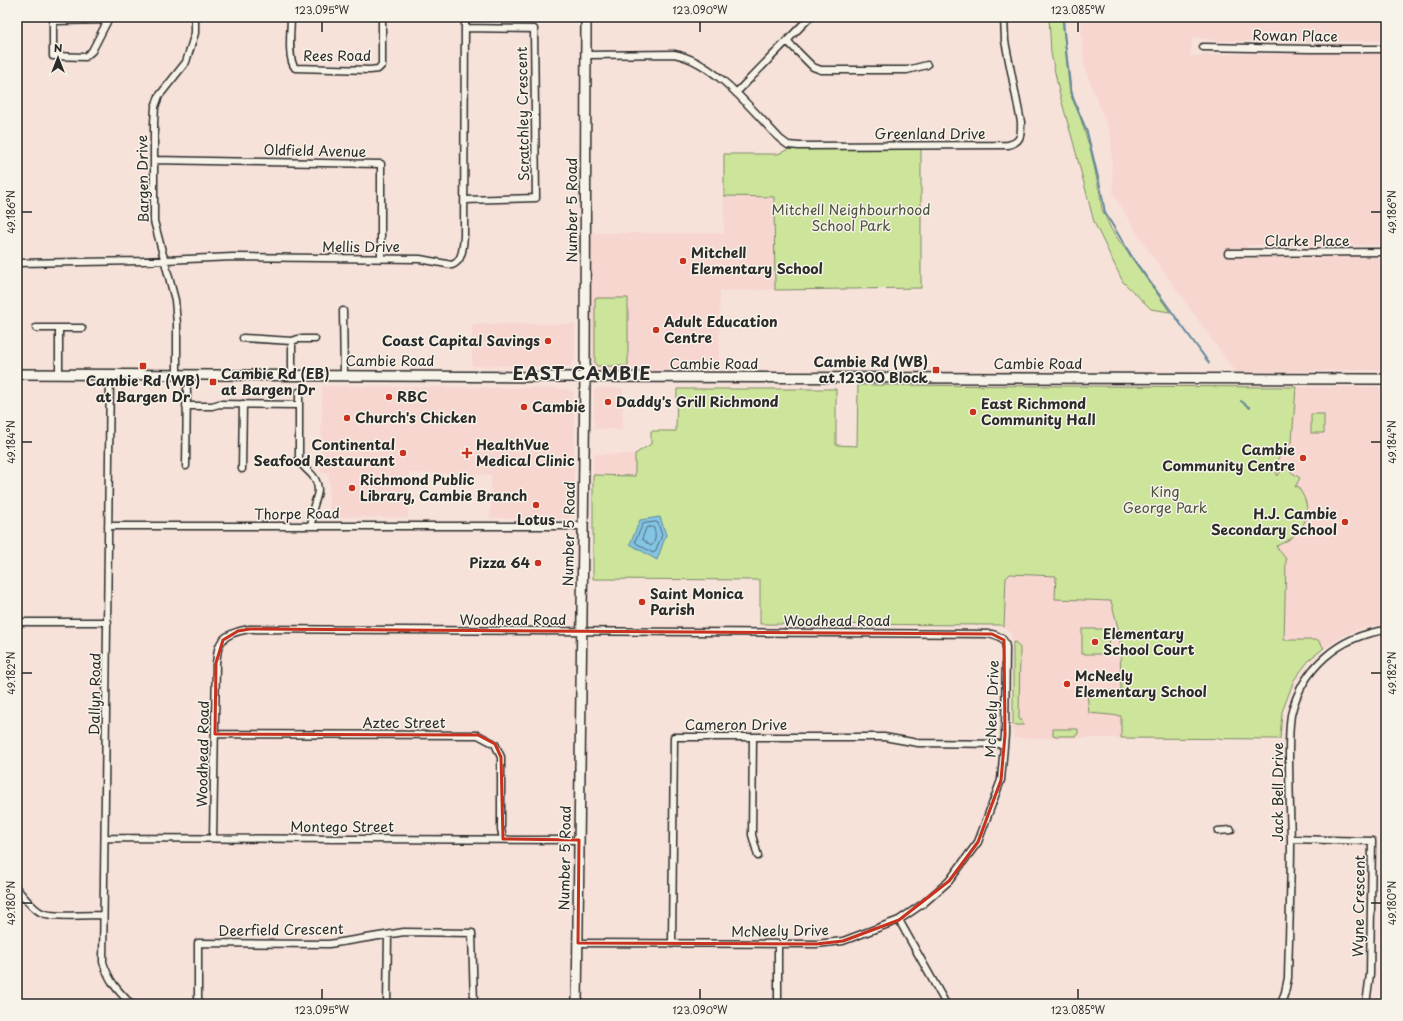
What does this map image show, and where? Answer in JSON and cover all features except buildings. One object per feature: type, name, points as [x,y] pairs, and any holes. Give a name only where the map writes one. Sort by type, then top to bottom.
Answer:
[{"type":"main road","name":"Number 5 Road","points":[[577,1004],[585,377],[586,17]]},
{"type":"main road","name":"Cambie Road","points":[[17,374],[1386,379]]},
{"type":"street","name":"Bargen Drive","points":[[177,374],[176,306],[154,221],[155,107],[159,96],[186,62],[195,34],[195,17]]},
{"type":"street","name":"Rees Road","points":[[291,17],[291,56],[292,63],[295,68],[370,70],[378,69],[382,65],[382,17]]},
{"type":"street","name":"Mellis Drive","points":[[17,263],[233,258],[420,259],[452,265],[455,264],[460,257],[464,236],[465,17]]},
{"type":"street","points":[[736,93],[810,17]]},
{"type":"street","name":"Greenland Drive","points":[[586,56],[674,54],[685,56],[714,73],[736,93],[780,139],[788,145],[1014,144],[1019,140],[1021,133],[1021,122],[1005,41],[1004,17]]},
{"type":"street","points":[[108,18],[92,51],[84,57],[53,56],[53,21],[108,18]]},
{"type":"street","name":"Scratchley Crescent","points":[[465,28],[534,29],[536,198],[465,200]]},
{"type":"street","points":[[787,41],[813,67],[821,70],[907,70],[927,65]]},
{"type":"street","name":"Rowan Place","points":[[1203,47],[1386,49]]},
{"type":"street","name":"Oldfield Avenue","points":[[154,160],[381,164],[381,259]]},
{"type":"street","name":"Clarke Place","points":[[1228,253],[1386,252]]},
{"type":"street","points":[[343,311],[344,375]]},
{"type":"street","points":[[36,328],[82,328]]},
{"type":"street","points":[[59,328],[59,374]]},
{"type":"street","points":[[243,338],[292,341],[298,339],[315,339]]},
{"type":"street","points":[[292,341],[292,375]]},
{"type":"street","name":"Dallyn Road","points":[[110,374],[103,962],[107,975],[115,988],[131,1004]]},
{"type":"street","points":[[186,466],[187,389]]},
{"type":"street","points":[[299,392],[299,459],[301,465],[314,476],[318,486],[317,497],[312,509],[312,525]]},
{"type":"street","points":[[186,406],[243,404],[299,405]]},
{"type":"street","points":[[242,469],[243,404]]},
{"type":"street","name":"Thorpe Road","points":[[108,526],[582,526]]},
{"type":"street","points":[[17,622],[108,622]]},
{"type":"street","name":"Jack Bell Drive","points":[[1281,1004],[1288,978],[1291,839],[1289,792],[1290,722],[1294,705],[1299,692],[1313,669],[1332,651],[1356,637],[1372,632],[1386,630]]},
{"type":"street","name":"Woodhead Road","points":[[213,838],[216,663],[219,646],[223,640],[229,635],[238,631],[992,634],[999,636],[1004,640]]},
{"type":"street","name":"McNeely Drive","points":[[578,943],[778,945],[816,944],[843,941],[899,920],[924,903],[948,881],[978,842],[1001,780],[1004,744],[1006,648],[1004,640]]},
{"type":"street","name":"Aztec Street","points":[[215,734],[478,735],[495,744],[501,757],[501,829],[503,839]]},
{"type":"street","name":"Cameron Drive","points":[[672,944],[674,737],[884,737],[918,743],[1004,744]]},
{"type":"street","points":[[753,737],[752,835],[758,856]]},
{"type":"street","points":[[1218,830],[1231,830]]},
{"type":"street","name":"Montego Street","points":[[105,838],[579,840]]},
{"type":"street","name":"Wyne Crescent","points":[[1291,839],[1372,842],[1370,974],[1366,1004]]},
{"type":"street","points":[[17,889],[36,909],[42,913],[52,915],[103,915]]},
{"type":"street","points":[[899,920],[946,1004]]},
{"type":"street","name":"Deerfield Crescent","points":[[198,1004],[198,943],[330,944],[404,932],[472,933],[474,1004]]},
{"type":"street","points":[[387,1004],[388,935]]},
{"type":"street","points":[[778,945],[778,1004]]},
{"type":"highlighted area","points":[[250,629],[992,634],[1004,640],[1005,735],[1001,780],[978,842],[949,881],[899,920],[843,941],[816,944],[578,943],[579,840],[503,839],[501,757],[495,744],[478,735],[215,734],[216,663],[223,640],[238,631]]},
{"type":"shaded area","points":[[1082,17],[1386,17],[1386,41],[1219,41],[1193,37],[1190,56],[1220,54],[1386,53],[1386,245],[1248,245],[1245,258],[1386,257],[1386,370],[1235,372],[1144,244],[1113,194],[1111,136],[1085,70],[1081,35]]},
{"type":"shaded area","points":[[724,196],[774,197],[775,290],[720,291],[719,370],[600,370],[596,368],[592,360],[591,233],[724,233]]},
{"type":"shaded area","points":[[472,324],[575,324],[575,360],[570,366],[472,366]]},
{"type":"shaded area","points":[[322,386],[569,389],[574,393],[574,514],[568,519],[490,518],[491,475],[409,473],[408,518],[329,517],[329,473],[321,473]]},
{"type":"shaded area","name":"H.J. Cambie Secondary School","points":[[1296,387],[1386,387],[1386,624],[1358,629],[1324,648],[1318,640],[1284,640],[1286,559],[1276,546],[1287,542],[1289,488],[1277,478],[1276,461],[1292,441]]},
{"type":"shaded area","points":[[597,388],[623,388],[622,430],[594,429],[594,391]]},
{"type":"shaded area","points":[[594,454],[635,454],[635,476],[593,475]]},
{"type":"shaded area","name":"McNeely Elementary School","points":[[1010,574],[1056,576],[1056,599],[1111,601],[1120,635],[1121,738],[1013,738],[1013,642],[1010,633],[1004,627],[1006,578]]},
{"type":"green space","points":[[1049,17],[1062,17],[1070,94],[1080,116],[1091,152],[1102,209],[1111,229],[1170,312],[1151,309],[1123,282],[1094,222],[1059,92],[1051,53]]},
{"type":"green space","name":"Mitchell Neighbourhood School Park","points":[[791,148],[921,148],[921,288],[775,290],[774,197],[724,196],[724,154],[778,154]]},
{"type":"green space","points":[[595,298],[628,298],[628,366],[597,366],[595,363]]},
{"type":"green space","name":"King George Park","points":[[858,385],[1296,387],[1292,441],[1276,461],[1277,476],[1287,464],[1291,468],[1291,472],[1300,478],[1295,487],[1298,486],[1304,498],[1307,508],[1307,515],[1301,529],[1296,534],[1290,539],[1276,546],[1286,559],[1284,640],[1318,640],[1324,648],[1310,659],[1294,680],[1282,712],[1280,739],[1121,738],[1121,716],[1089,713],[1087,693],[1117,691],[1118,697],[1121,697],[1120,635],[1111,601],[1055,599],[1056,576],[1010,574],[1006,578],[1004,627],[1000,625],[760,624],[760,580],[593,579],[593,475],[635,476],[635,454],[651,444],[651,431],[676,431],[677,389],[836,389],[836,445],[857,446]]},
{"type":"green space","points":[[1311,414],[1324,414],[1324,433],[1311,433]]},
{"type":"green space","name":"Elementary School Court","points":[[1082,629],[1109,629],[1108,654],[1082,654]]},
{"type":"green space","points":[[1013,642],[1015,642],[1020,648],[1019,718],[1024,725],[1013,725]]},
{"type":"green space","points":[[1053,729],[1078,729],[1078,734],[1075,736],[1056,736],[1053,735]]},
{"type":"water","points":[[660,517],[666,535],[657,560],[630,544],[640,520]]},
{"type":"waterway","points":[[1063,17],[1070,85],[1073,98],[1087,132],[1105,213],[1134,260],[1209,363]]},
{"type":"waterway","points":[[1241,401],[1250,408]]},
{"type":"place","name":"Mitchell Elementary School","points":[[683,261]]},
{"type":"place","name":"Adult Education Centre","points":[[656,330]]},
{"type":"place","name":"Coast Capital Savings","points":[[548,341]]},
{"type":"place","name":"Cambie Rd (WB) at Bargen Dr","points":[[143,366]]},
{"type":"place","name":"Cambie Rd (WB) at 12300 Block","points":[[936,370]]},
{"type":"place","name":"Cambie Rd (EB) at Bargen Dr","points":[[213,382]]},
{"type":"place","name":"RBC","points":[[389,397]]},
{"type":"place","name":"Daddy's Grill Richmond","points":[[608,402]]},
{"type":"place","name":"Cambie","points":[[524,407]]},
{"type":"place","name":"East Richmond Community Hall","points":[[973,412]]},
{"type":"place","name":"Church's Chicken","points":[[347,418]]},
{"type":"place","name":"Continental Seafood Restaurant","points":[[403,453]]},
{"type":"place","name":"HealthVue Medical Clinic","points":[[467,453]]},
{"type":"place","name":"Cambie Community Centre","points":[[1303,458]]},
{"type":"place","name":"Richmond Public Library, Cambie Branch","points":[[352,488]]},
{"type":"place","name":"Lotus","points":[[536,505]]},
{"type":"place","name":"H.J. Cambie Secondary School","points":[[1345,522]]},
{"type":"place","name":"Pizza 64","points":[[538,563]]},
{"type":"place","name":"Saint Monica Parish","points":[[642,602]]},
{"type":"place","name":"Elementary School Court","points":[[1095,642]]},
{"type":"place","name":"McNeely Elementary School","points":[[1067,684]]},
{"type":"district","name":"EAST CAMBIE","points":[[582,374]]}]
